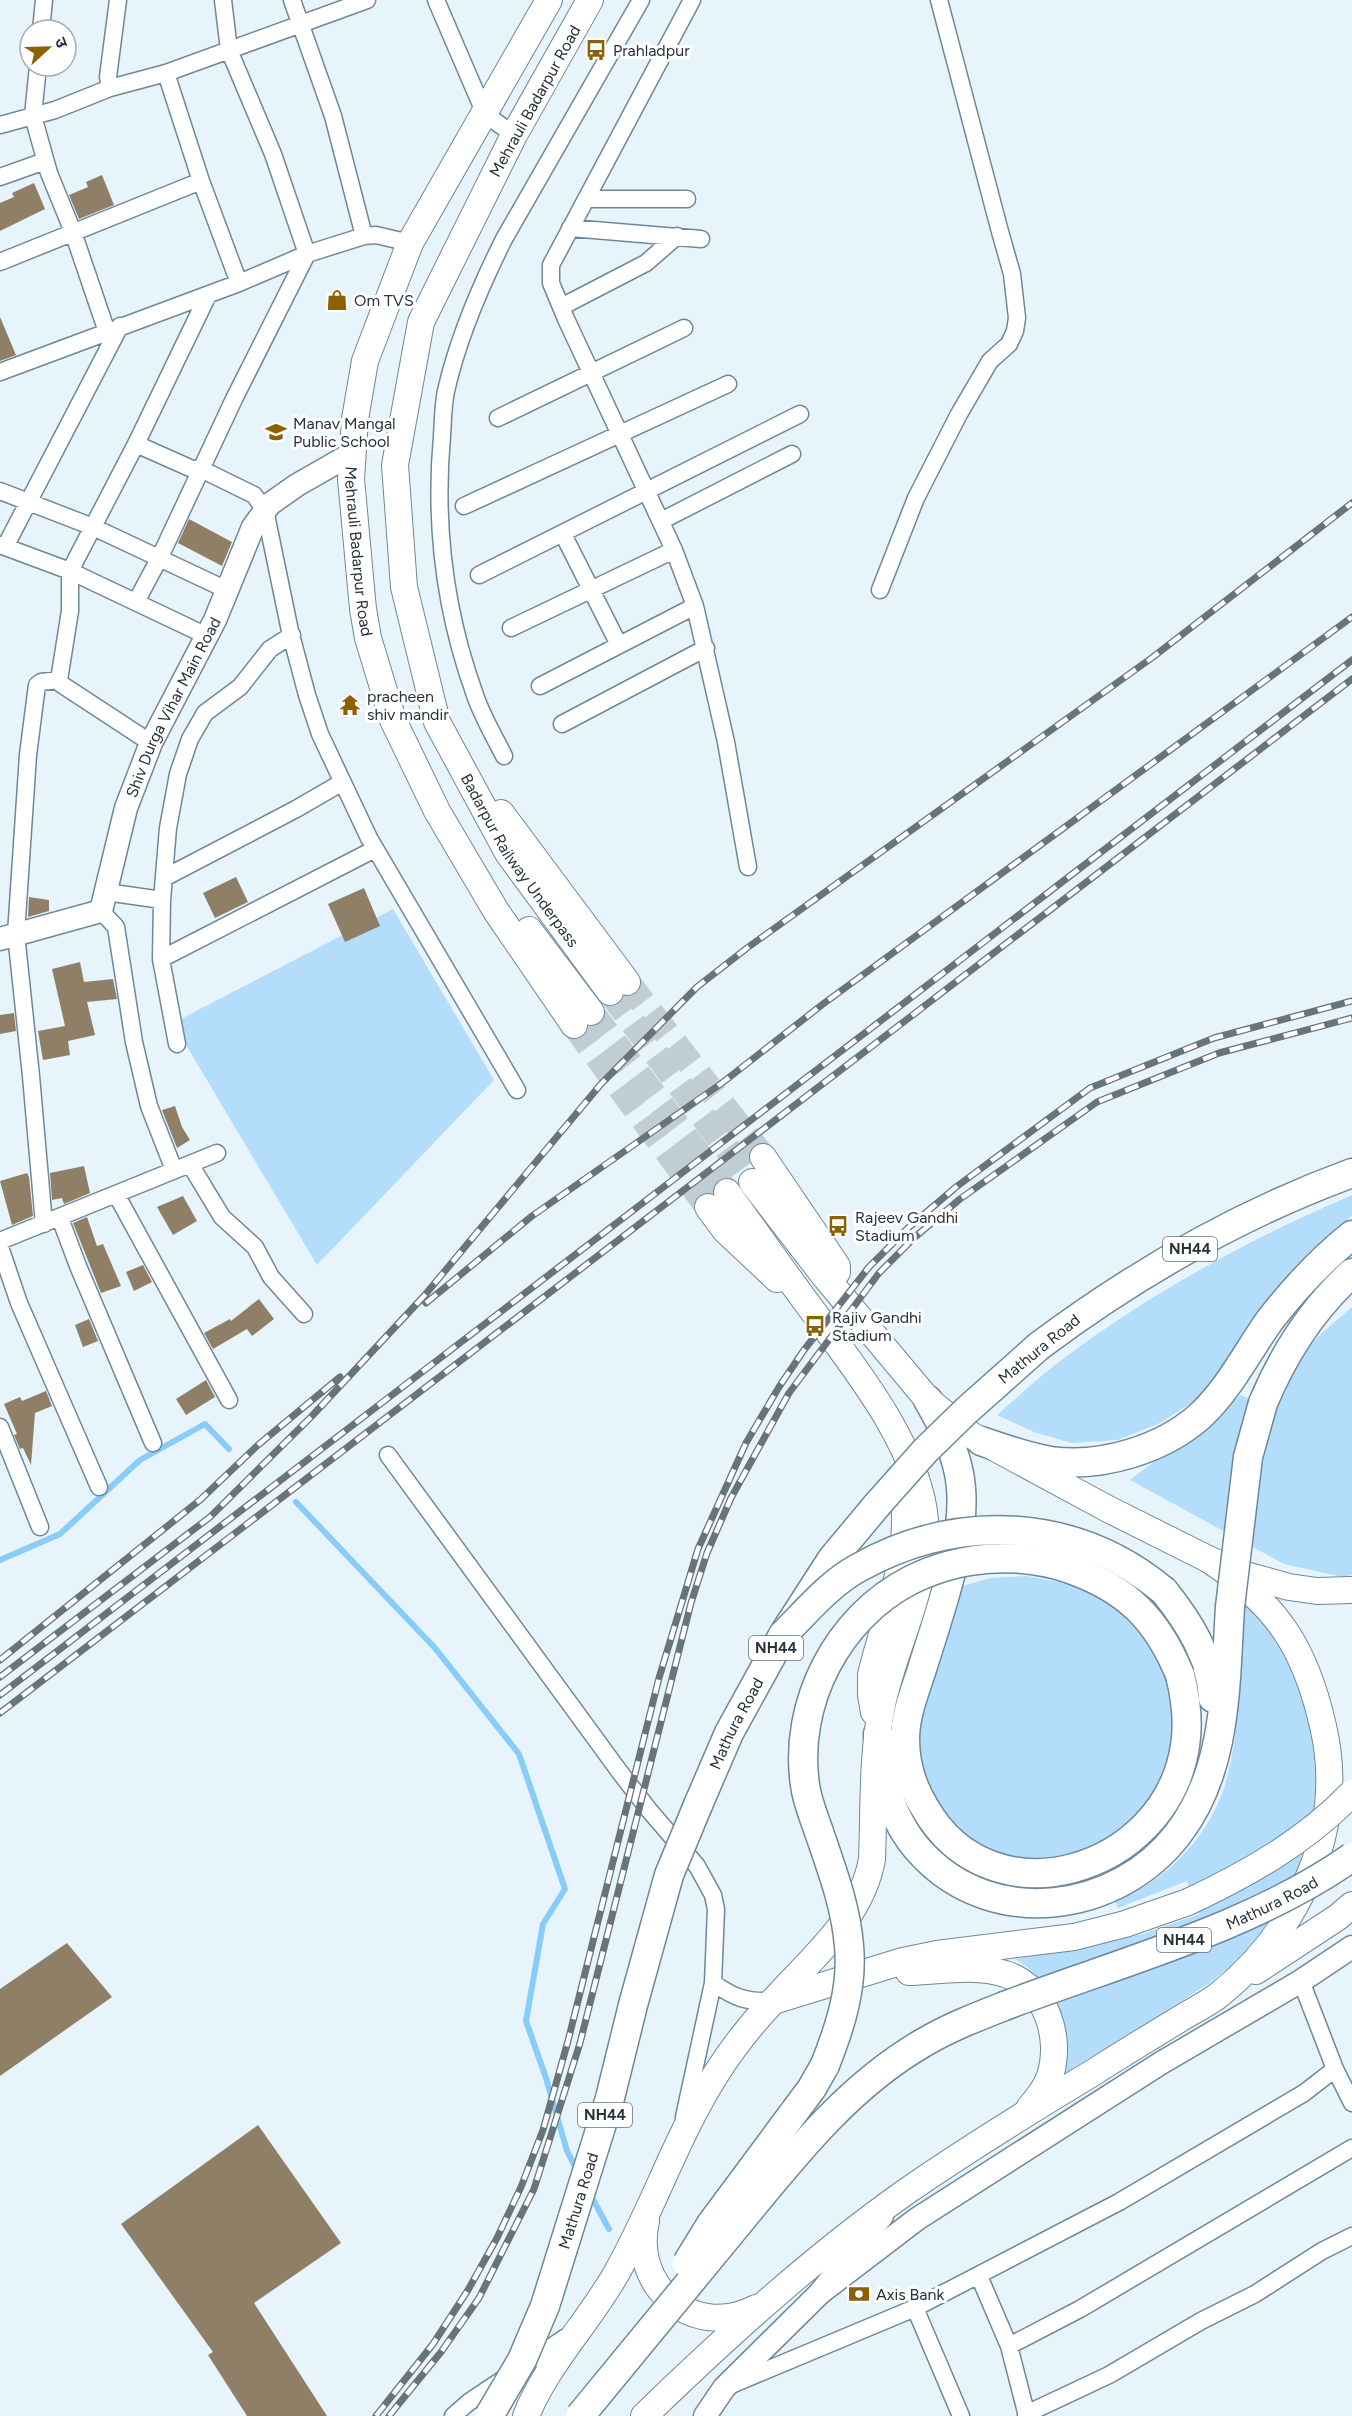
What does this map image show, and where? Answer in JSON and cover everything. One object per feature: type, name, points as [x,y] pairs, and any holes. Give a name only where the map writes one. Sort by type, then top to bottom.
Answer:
[{"type":"highway","name":"Mathura Road","points":[[489,2416],[522,2360],[545,2306],[610,2098],[669,1875],[729,1733],[783,1635],[832,1558],[925,1451],[966,1411],[1040,1346],[1089,1310],[1175,1257],[1280,1202],[1352,1173]]},
{"type":"highway","points":[[981,1441],[1053,1461],[1095,1460],[1140,1451],[1183,1429],[1200,1416],[1234,1377],[1269,1322],[1298,1286],[1352,1235]]},
{"type":"highway","points":[[878,1734],[880,1766],[885,1788],[897,1817],[923,1855],[962,1885],[983,1894],[1011,1902],[1037,1904],[1090,1896],[1120,1883],[1144,1868],[1166,1849],[1196,1805],[1208,1779],[1214,1757],[1222,1717],[1230,1607],[1242,1498],[1254,1431],[1263,1403],[1277,1369],[1292,1344],[1332,1292],[1352,1274]]},
{"type":"highway","points":[[622,2364],[711,2224],[812,2088],[837,2035],[849,1978],[847,1929],[838,1887],[805,1785],[804,1755],[812,1701],[821,1677],[847,1631],[880,1599],[912,1579],[942,1568],[966,1561],[1017,1558],[1067,1568],[1115,1589],[1135,1605],[1155,1627],[1169,1649],[1180,1675],[1187,1704],[1185,1749],[1170,1790],[1158,1811],[1143,1830],[1125,1845],[1105,1857],[1077,1867],[1039,1873],[1005,1870],[971,1857],[954,1845],[936,1826],[913,1783],[906,1760],[905,1737],[908,1714],[936,1626],[958,1541],[962,1512],[962,1487],[942,1424],[928,1400]]},
{"type":"highway","points":[[783,1635],[832,1587],[856,1569],[906,1546],[942,1536],[978,1530],[1003,1529],[1066,1539],[1098,1549],[1142,1573],[1164,1591],[1178,1608],[1196,1636],[1207,1662],[1212,1691],[1214,1757]]},
{"type":"highway","name":"Mathura Road","points":[[580,2416],[816,2131],[842,2104],[890,2065],[922,2043],[954,2026],[1007,2004],[1223,1926],[1286,1896],[1352,1857]]},
{"type":"main road","name":"Mehrauli Badarpur Road","points":[[437,811],[393,720],[368,638],[351,479],[355,419],[365,361],[410,243],[549,0]]},
{"type":"main road","name":"Mehrauli Badarpur Road","points":[[437,722],[404,587],[396,465],[421,322],[514,135],[590,0]]},
{"type":"main road","name":"Badarpur Railway Underpass","points":[[437,722],[508,853],[619,987]]},
{"type":"main road","name":"Badarpur Railway Underpass","points":[[437,811],[583,1019]]},
{"type":"main road","points":[[763,1157],[837,1266],[838,1292]]},
{"type":"main road","points":[[752,1182],[838,1292],[928,1400],[981,1441],[1208,1559],[1242,1574],[1289,1587],[1326,1592],[1352,1590]]},
{"type":"main road","points":[[526,2416],[539,2388],[616,2274],[679,2142],[716,2075],[747,2031],[830,1939],[862,1895],[869,1878],[872,1859],[878,1734],[883,1704],[919,1582],[925,1550],[925,1521],[916,1476],[882,1411],[811,1309],[717,1199]]},
{"type":"main road","points":[[854,1368],[874,1335]]},
{"type":"main road","points":[[1208,1559],[1240,1581],[1270,1610],[1285,1629],[1296,1648],[1315,1693],[1329,1755],[1329,1785],[1320,1848],[1298,1904],[1263,1950],[1220,1994]]},
{"type":"main road","points":[[773,2001],[903,1961],[937,1954],[1074,1937],[1151,1916],[1188,1902],[1256,1868],[1312,1830],[1352,1793]]},
{"type":"main road","points":[[644,2416],[767,2302],[840,2240],[909,2190],[1025,2114],[1220,1994],[1338,1917],[1352,1905]]},
{"type":"main road","points":[[858,1974],[986,1970],[1018,1979],[1030,1989],[1041,2002],[1048,2016],[1055,2048],[1049,2079],[1025,2114]]},
{"type":"main road","points":[[648,2210],[643,2242],[645,2256],[657,2286],[668,2299],[690,2313],[716,2319],[747,2312],[767,2302]]},
{"type":"street","points":[[42,18],[44,0]]},
{"type":"street","points":[[110,88],[108,78],[118,0]]},
{"type":"street","points":[[136,602],[307,255],[273,153],[229,50],[223,0]]},
{"type":"street","points":[[292,0],[333,116],[364,236]]},
{"type":"street","points":[[436,0],[485,114],[514,135]]},
{"type":"street","points":[[504,756],[475,697],[458,643],[443,569],[438,477],[446,393],[462,338],[486,276],[504,239],[641,0]]},
{"type":"street","points":[[692,0],[551,264],[550,274],[561,307],[674,550],[694,606],[706,648],[726,742],[748,867]]},
{"type":"street","points":[[880,590],[916,498],[958,414],[990,361],[1009,344],[1016,325],[1010,259],[999,228],[939,0]]},
{"type":"street","points":[[0,125],[55,110],[110,88],[166,73],[300,26],[362,1]]},
{"type":"street","points":[[166,73],[201,181],[239,283]]},
{"type":"street","points":[[37,78],[33,116],[45,161],[113,329],[29,502],[3,546],[70,571],[207,636]]},
{"type":"street","points":[[0,177],[45,161]]},
{"type":"street","points":[[0,262],[201,181]]},
{"type":"street","points":[[586,199],[687,199]]},
{"type":"street","points":[[570,228],[701,239]]},
{"type":"street","points":[[0,372],[208,295],[307,255],[364,236],[376,236],[410,243]]},
{"type":"street","points":[[561,307],[646,263],[677,236]]},
{"type":"street","points":[[151,743],[64,686],[59,680],[70,610],[70,571],[136,444],[208,295]]},
{"type":"street","points":[[498,418],[684,328]]},
{"type":"street","points":[[464,506],[728,384]]},
{"type":"street","points":[[479,575],[800,414]]},
{"type":"street","points":[[136,444],[190,468],[200,469],[254,495],[265,510],[292,635],[313,714],[341,783],[375,849],[517,1090]]},
{"type":"street","name":"Shiv Durga Vihar Main Road","points":[[104,902],[126,808],[151,743],[207,636],[253,527],[265,510],[297,485],[353,453]]},
{"type":"street","points":[[661,521],[792,454]]},
{"type":"street","points":[[0,491],[93,527],[227,590]]},
{"type":"street","points":[[563,534],[619,645]]},
{"type":"street","points":[[512,628],[674,550]]},
{"type":"street","points":[[540,686],[694,606]]},
{"type":"street","points":[[177,1044],[161,959],[162,900],[168,828],[176,784],[190,739],[210,708],[240,687],[264,655],[292,635]]},
{"type":"street","points":[[562,724],[706,648]]},
{"type":"street","points":[[44,1224],[32,1076],[8,937],[34,702],[39,683],[59,680]]},
{"type":"street","points":[[164,878],[341,783]]},
{"type":"street","points":[[161,959],[375,849]]},
{"type":"street","points":[[8,937],[104,902],[162,900]]},
{"type":"street","points":[[104,902],[116,927],[134,1042],[149,1106],[174,1170]]},
{"type":"street","points":[[0,1241],[217,1153]]},
{"type":"street","points":[[190,1164],[222,1217],[255,1247],[271,1277],[304,1314]]},
{"type":"street","points":[[116,1194],[229,1401]]},
{"type":"street","points":[[60,1218],[153,1443]]},
{"type":"street","points":[[0,1247],[20,1303],[99,1487]]},
{"type":"street","points":[[0,1427],[40,1527]]},
{"type":"street","points":[[388,1455],[619,1771],[706,1880],[713,1895],[716,1909],[713,1983],[679,2142]]},
{"type":"street","points":[[820,2293],[917,2219],[1161,2063],[1301,1981],[1352,1947]]},
{"type":"street","points":[[1301,1981],[1335,2069],[1352,2103]]},
{"type":"street","points":[[713,1983],[732,1996],[745,2001],[773,2001]]},
{"type":"street","points":[[724,2388],[915,2308],[979,2276],[1119,2202],[1196,2158],[1304,2093],[1335,2069]]},
{"type":"street","points":[[1009,2346],[1080,2309],[1352,2148]]},
{"type":"street","points":[[705,2416],[724,2388],[820,2293],[888,2210],[909,2190]]},
{"type":"street","points":[[979,2276],[1009,2346],[1027,2415],[1109,2375],[1201,2321],[1255,2294],[1322,2251],[1352,2236]]},
{"type":"street","points":[[915,2308],[961,2416]]},
{"type":"street","points":[[453,2416],[582,2325]]},
{"type":"shaded area","points":[[393,909],[494,1080],[317,1265],[173,1023]]},
{"type":"shaded area","points":[[1352,1195],[1352,1215],[1299,1272],[1199,1398],[1160,1423],[1118,1440],[1071,1443],[1034,1432],[997,1415],[1067,1356],[1169,1288],[1278,1229]]},
{"type":"shaded area","points":[[1352,1307],[1352,1575],[1343,1577],[1284,1564],[1130,1480],[1241,1395],[1275,1411],[1299,1357]]},
{"type":"shaded area","points":[[1027,1576],[1087,1590],[1108,1601],[1125,1616],[1154,1649],[1169,1687],[1173,1726],[1166,1764],[1149,1798],[1123,1827],[1088,1848],[1034,1859],[1013,1857],[983,1847],[956,1827],[940,1807],[927,1785],[918,1749],[924,1705],[959,1587],[990,1578]]},
{"type":"shaded area","points":[[1243,1602],[1271,1631],[1289,1659],[1302,1692],[1312,1732],[1318,1792],[1297,1874],[1266,1929],[1242,1956],[1210,1983],[1062,2075],[1044,1984],[1031,1970],[1015,1959],[1143,1934],[1199,1914],[1187,1881],[1118,1908],[1115,1901],[1151,1882],[1178,1860],[1207,1825],[1220,1798],[1235,1741]]},
{"type":"building","points":[[102,175],[114,205],[79,219],[69,195],[88,187],[86,182]]},
{"type":"building","points":[[34,183],[45,209],[0,231],[0,203],[14,197],[12,193]]},
{"type":"building","points":[[0,317],[16,355],[0,361]]},
{"type":"building","points":[[189,519],[232,542],[222,566],[178,543]]},
{"type":"building","points":[[236,877],[248,902],[215,918],[203,893]]},
{"type":"building","points":[[364,888],[380,926],[345,942],[328,904]]},
{"type":"building","points":[[29,897],[49,900],[49,911],[28,917]]},
{"type":"building","points":[[80,962],[84,982],[113,979],[117,999],[87,1002],[95,1035],[68,1041],[70,1055],[43,1060],[38,1031],[65,1026],[52,969]]},
{"type":"building","points":[[14,1013],[16,1031],[0,1034],[0,1015]]},
{"type":"building","points":[[175,1106],[182,1127],[190,1140],[177,1148],[162,1110]]},
{"type":"building","points":[[84,1166],[90,1193],[64,1204],[62,1198],[52,1200],[50,1173]]},
{"type":"building","points":[[27,1173],[33,1216],[12,1225],[0,1181]]},
{"type":"building","points":[[183,1196],[197,1221],[173,1235],[157,1207]]},
{"type":"building","points":[[87,1217],[97,1246],[103,1244],[121,1286],[101,1293],[73,1223]]},
{"type":"building","points":[[143,1265],[152,1282],[134,1291],[126,1272]]},
{"type":"building","points":[[259,1299],[274,1319],[252,1336],[247,1329],[213,1349],[204,1333],[230,1319],[231,1321]]},
{"type":"building","points":[[89,1319],[98,1341],[83,1347],[75,1325]]},
{"type":"building","points":[[206,1380],[215,1397],[186,1415],[176,1399]]},
{"type":"building","points":[[46,1391],[52,1406],[35,1413],[31,1465],[23,1448],[20,1449],[14,1435],[17,1434],[4,1404],[20,1397],[22,1401]]},
{"type":"building","points":[[67,1943],[112,1997],[0,2076],[0,1989]]},
{"type":"building","points":[[258,2125],[341,2243],[254,2303],[327,2416],[247,2416],[208,2355],[213,2352],[121,2224]]},
{"type":"waterway","points":[[0,1560],[60,1534],[140,1460],[205,1424],[229,1449]]},
{"type":"waterway","points":[[296,1502],[435,1648],[519,1754],[565,1889],[543,1924],[526,2021],[546,2078],[567,2151],[578,2172]]},
{"type":"waterway","points":[[590,2194],[609,2229]]},
{"type":"tunnel","points":[[627,982],[763,1157]]},
{"type":"tunnel","points":[[610,992],[752,1182]]},
{"type":"tunnel","points":[[591,1012],[727,1192]]},
{"type":"tunnel","points":[[574,1025],[708,1207]]},
{"type":"railway","points":[[0,1677],[210,1517],[311,1417],[424,1296],[601,1084],[697,987],[747,948],[1153,657],[1352,503]]},
{"type":"railway","points":[[426,1303],[532,1216],[722,1083],[823,1004],[1352,617]]},
{"type":"railway","points":[[0,1695],[1352,660]]},
{"type":"railway","points":[[0,1713],[1352,679]]},
{"type":"railway","points":[[376,2416],[433,2344],[468,2290],[497,2238],[521,2187],[543,2130],[568,2041],[659,1678],[698,1549],[746,1443],[804,1350],[869,1267],[908,1228],[956,1187],[1090,1088],[1214,1038],[1352,1001]]},
{"type":"railway","points":[[389,2416],[441,2352],[479,2298],[534,2189],[580,2043],[691,1603],[707,1553],[731,1498],[789,1393],[879,1273],[915,1237],[960,1199],[1097,1102],[1219,1053],[1352,1018]]},
{"type":"railway","points":[[0,1660],[200,1500],[258,1445],[340,1377]]},
{"type":"place","name":"Prahladpur","points":[[596,50]]},
{"type":"place","name":"Om TVS","points":[[337,300]]},
{"type":"place","name":"Manav Mangal Public School","points":[[276,432]]},
{"type":"place","name":"pracheen shiv mandir","points":[[350,705]]},
{"type":"place","name":"Rajeev Gandhi Stadium","points":[[838,1226]]},
{"type":"place","name":"Rajiv Gandhi Stadium","points":[[815,1326]]},
{"type":"place","name":"Axis Bank","points":[[859,2294]]}]
